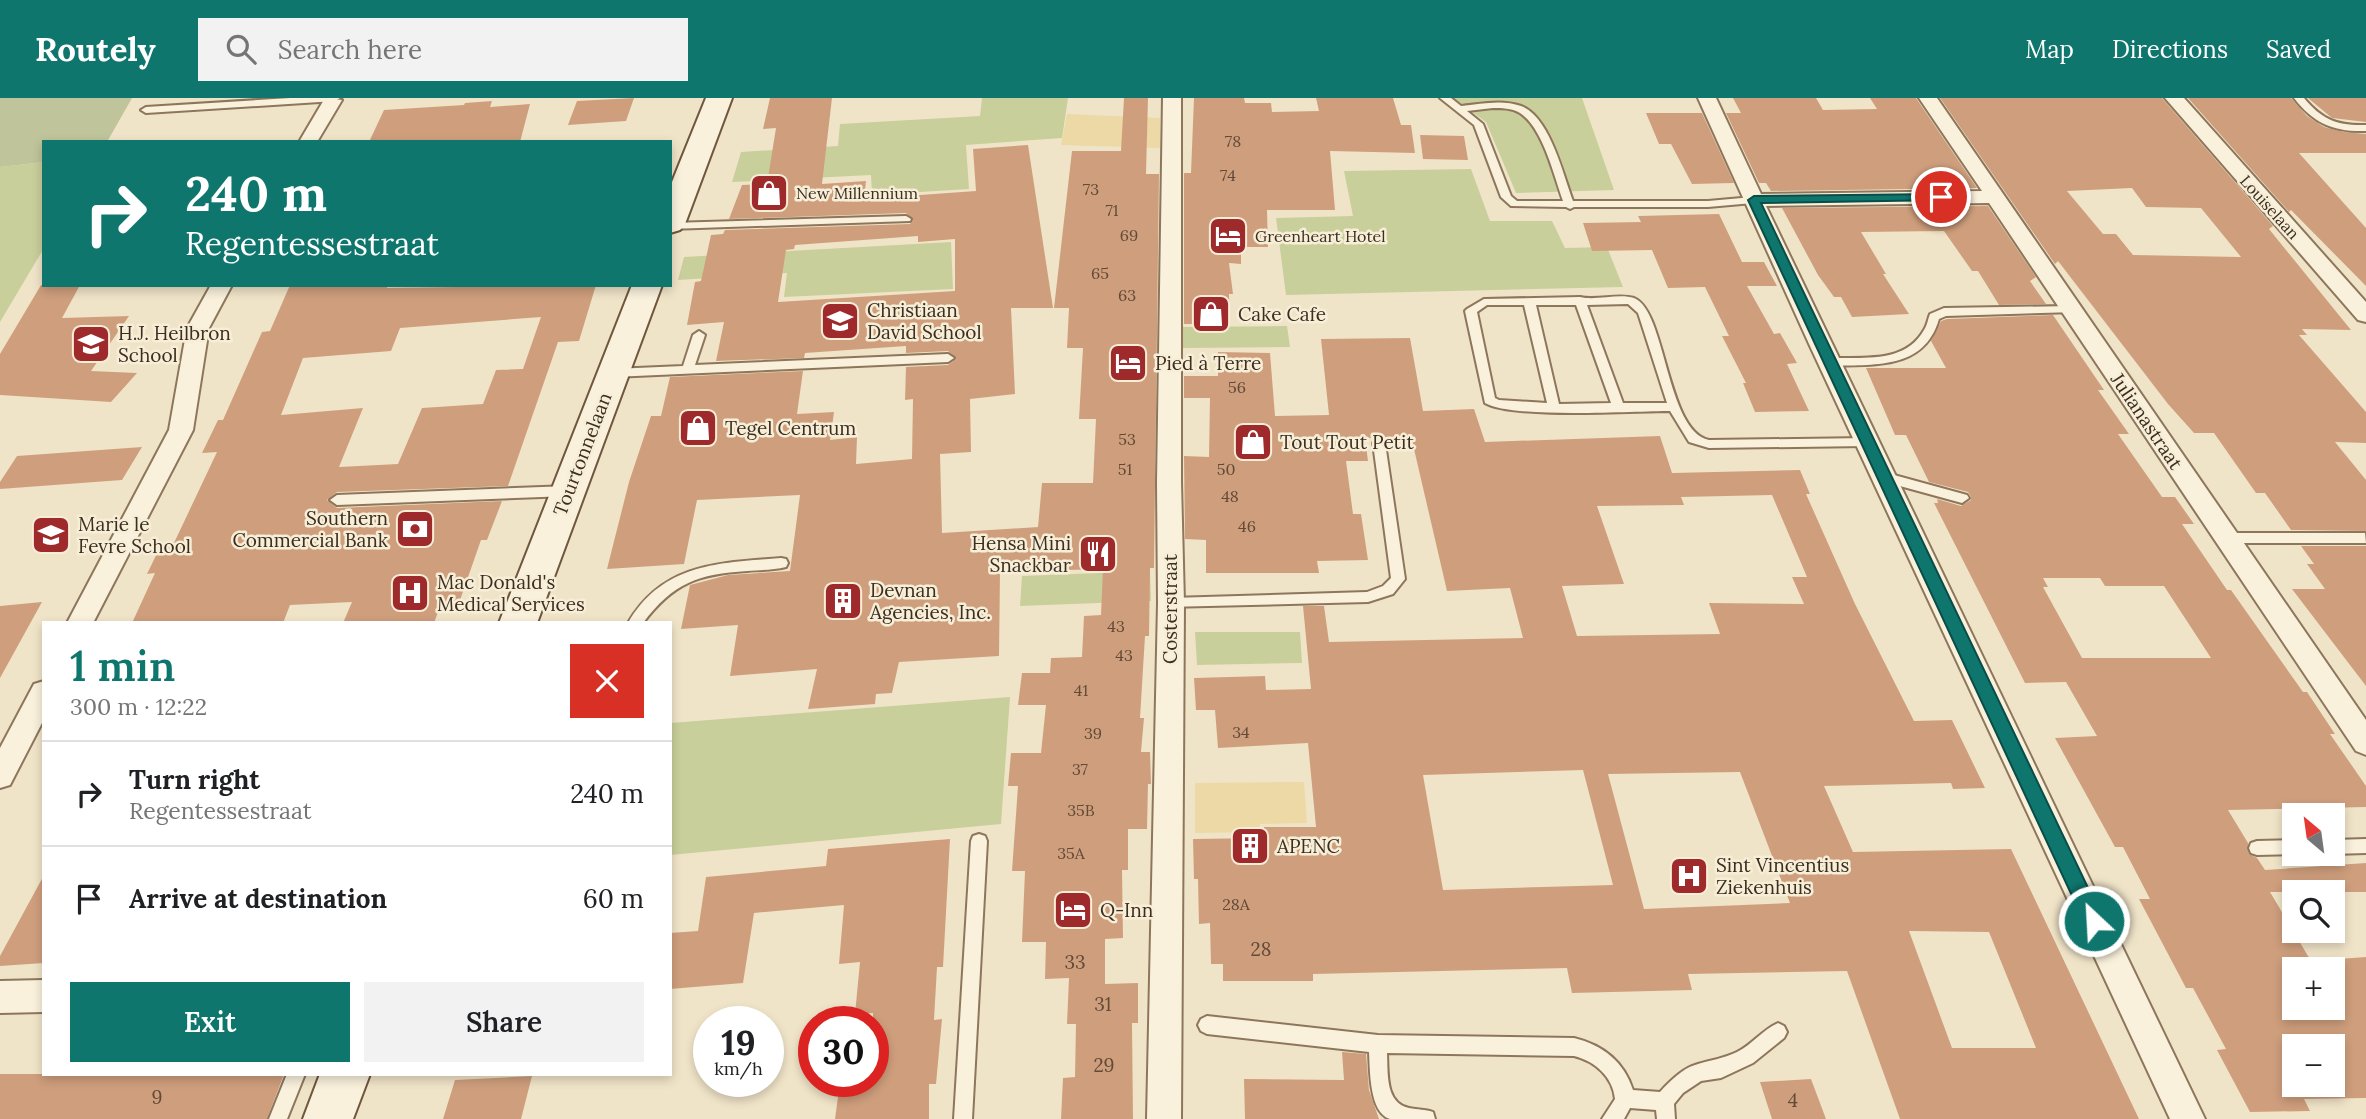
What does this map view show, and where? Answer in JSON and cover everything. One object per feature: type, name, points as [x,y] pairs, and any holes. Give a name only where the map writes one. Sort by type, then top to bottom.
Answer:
[{"type":"street","points":[[672,220],[719,98]]},
{"type":"street","name":"Costerstraat","points":[[1164,1119],[1171,603],[1168,482],[1172,98]]},
{"type":"street","points":[[1707,98],[1883,477],[2188,1119]]},
{"type":"street","name":"Julianastraat","points":[[1928,98],[2366,743]]},
{"type":"street","name":"Louiselaan","points":[[2174,98],[2366,315]]},
{"type":"street","points":[[309,140],[334,99]]},
{"type":"street","points":[[1754,200],[1995,197]]},
{"type":"street","points":[[81,621],[181,430],[198,328],[221,287]]},
{"type":"street","name":"Tourtonnelaan","points":[[519,621],[646,287]]},
{"type":"street","points":[[0,776],[42,696]]},
{"type":"street","points":[[0,997],[42,996]]},
{"type":"street","points":[[328,1119],[344,1076]]},
{"type":"lane","points":[[1445,98],[1478,124],[1506,197],[1515,204],[1708,204],[1754,200]]},
{"type":"lane","points":[[2300,98],[2321,122],[2335,127],[2366,128]]},
{"type":"lane","points":[[146,110],[334,99]]},
{"type":"lane","points":[[1460,109],[1499,105],[1525,112],[1539,130],[1570,206]]},
{"type":"lane","points":[[672,225],[906,219]]},
{"type":"lane","points":[[1580,300],[1618,407]]},
{"type":"lane","points":[[1675,407],[1505,407],[1489,400],[1471,311],[1484,303],[1625,300],[1641,307],[1675,407],[1687,432],[1695,440],[1709,444],[1867,442]]},
{"type":"lane","points":[[1529,301],[1554,408]]},
{"type":"lane","points":[[1829,362],[1891,359],[1909,354],[1930,331],[1934,317],[1944,312],[2072,310]]},
{"type":"lane","points":[[688,370],[699,335]]},
{"type":"lane","points":[[613,373],[948,358]]},
{"type":"lane","points":[[1171,603],[1368,597],[1388,590],[1398,579],[1379,443]]},
{"type":"lane","points":[[1883,477],[1962,498]]},
{"type":"lane","points":[[337,500],[569,491]]},
{"type":"lane","points":[[2226,538],[2365,537]]},
{"type":"lane","points":[[637,621],[661,590],[685,575],[706,570],[781,563]]},
{"type":"lane","points":[[962,1119],[979,841]]},
{"type":"lane","points":[[2345,846],[2366,846]]},
{"type":"lane","points":[[2257,848],[2282,847]]},
{"type":"lane","points":[[1207,1025],[1377,1044],[1550,1046],[1582,1049],[1613,1067],[1625,1099],[1619,1113],[1611,1119]]},
{"type":"lane","points":[[1625,1099],[1665,1110],[1677,1087],[1697,1073],[1720,1069],[1747,1057],[1778,1032]]},
{"type":"lane","points":[[1377,1044],[1383,1094],[1388,1109],[1396,1116],[1426,1119]]},
{"type":"lane","points":[[278,1119],[295,1076]]},
{"type":"green space","points":[[0,98],[132,98],[108,140],[42,140],[42,162],[0,167]]},
{"type":"green space","points":[[982,98],[1068,98],[1062,138],[966,145],[969,189],[872,195],[871,175],[732,182],[741,152],[838,146],[840,124],[980,116]]},
{"type":"green space","points":[[1452,98],[1582,98],[1614,190],[1516,193],[1486,122]]},
{"type":"green space","points":[[42,162],[42,251],[0,322],[0,167]]},
{"type":"green space","points":[[1471,169],[1490,221],[1552,221],[1565,248],[1607,247],[1623,287],[1286,295],[1276,218],[1353,216],[1344,171]]},
{"type":"green space","points":[[951,242],[953,289],[784,297],[787,273],[678,280],[684,257]]},
{"type":"green space","points":[[1287,326],[1290,347],[1183,348],[1182,327]]},
{"type":"green space","points":[[1150,571],[1151,601],[1020,606],[1022,576]]},
{"type":"green space","points":[[1195,632],[1300,632],[1302,663],[1197,665]]},
{"type":"green space","points":[[1010,697],[1001,824],[672,855],[672,723]]},
{"type":"sand","points":[[1067,114],[1160,118],[1160,148],[1061,145]]},
{"type":"sand","points":[[1304,782],[1307,823],[1260,824],[1259,832],[1195,833],[1195,783]]},
{"type":"building","points":[[634,98],[626,121],[568,125],[577,101]]},
{"type":"building","points":[[770,98],[832,98],[822,184],[866,181],[864,199],[976,191],[973,149],[1028,145],[1053,308],[1011,308],[1015,394],[970,399],[971,452],[940,454],[942,533],[1038,527],[1042,483],[1093,483],[1096,419],[1079,419],[1083,348],[1067,348],[1069,308],[1054,308],[1072,151],[1121,151],[1124,98],[1148,98],[1146,174],[1159,174],[1154,568],[1150,568],[1149,636],[1145,636],[1140,718],[1144,718],[1141,752],[1150,752],[1151,784],[1148,784],[1147,829],[1128,829],[1128,870],[1122,870],[1123,938],[1105,939],[1105,984],[1138,983],[1138,1023],[1132,1023],[1133,1119],[1061,1119],[1063,1078],[1075,1077],[1076,1024],[1067,1024],[1069,978],[1045,979],[1046,942],[1022,942],[1025,871],[1012,871],[1018,786],[1008,786],[1011,753],[1041,753],[1046,705],[1018,705],[1022,673],[1050,673],[1051,658],[1082,657],[1084,616],[1101,615],[1103,569],[1000,572],[999,656],[899,662],[892,693],[876,694],[875,704],[808,709],[817,669],[730,676],[738,625],[681,629],[690,585],[728,575],[790,571],[800,495],[697,500],[684,564],[607,569],[629,482],[651,416],[661,416],[670,377],[803,371],[797,414],[834,412],[830,440],[857,437],[856,464],[912,459],[913,399],[905,400],[906,367],[948,365],[956,359],[948,351],[906,353],[906,346],[805,353],[804,358],[716,361],[724,322],[687,325],[695,282],[701,281],[711,235],[723,234],[725,230],[910,224],[913,220],[906,213],[729,219],[742,185],[767,184],[776,128],[763,129]],"holes":[[[918,236],[918,242],[955,239],[955,291],[778,302],[786,250],[794,249],[795,245]]]},
{"type":"building","points":[[1194,98],[1244,98],[1245,103],[1271,103],[1272,112],[1319,111],[1316,98],[1393,98],[1401,125],[1411,125],[1415,153],[1330,151],[1335,210],[1267,210],[1268,247],[1241,247],[1241,264],[1229,263],[1233,294],[1229,294],[1230,324],[1184,324],[1184,173],[1191,173]]},
{"type":"building","points":[[1733,98],[1816,98],[1823,110],[1877,109],[1870,98],[1916,98],[1977,188],[1771,191],[1766,183],[1759,183],[1726,113],[1741,113]]},
{"type":"building","points":[[1940,98],[2162,98],[2273,226],[2269,229],[2351,330],[2302,329],[2307,335],[2299,335],[2366,412],[2366,443],[2335,442],[2366,480],[2366,531],[2291,530],[2265,493],[2256,493],[2214,433],[2194,433],[2168,404],[2058,261],[2055,264]],"holes":[[[2132,188],[2146,207],[2201,208],[2241,257],[2133,255],[2116,234],[2103,234],[2067,191]]]},
{"type":"building","points":[[2188,98],[2291,98],[2307,116],[2324,127],[2366,134],[2366,153],[2299,153],[2366,228],[2366,286],[2291,210],[2289,212]]},
{"type":"building","points":[[2308,98],[2366,98],[2366,122],[2332,118]]},
{"type":"building","points":[[492,101],[490,107],[530,104],[521,140],[370,140],[384,110]]},
{"type":"building","points":[[1646,113],[1702,113],[1734,183],[1692,184],[1671,144],[1659,144]]},
{"type":"building","points":[[1420,135],[1464,136],[1468,160],[1423,159]]},
{"type":"building","points":[[1988,206],[2036,277],[2030,281],[2046,304],[1999,305],[1978,271],[1972,271],[1944,231],[1861,232],[1886,274],[1883,274],[1909,314],[1852,317],[1841,297],[1834,297],[1818,275],[1782,208]]},
{"type":"building","points":[[1719,214],[1742,262],[1764,262],[1777,286],[1747,286],[1774,334],[1780,333],[1797,363],[1787,364],[1809,411],[1755,412],[1743,383],[1746,383],[1722,336],[1729,336],[1705,287],[1668,288],[1652,250],[1592,251],[1583,223],[1641,222],[1638,216]]},
{"type":"building","points":[[41,285],[79,287],[62,318],[129,316],[91,371],[137,373],[111,402],[0,395],[0,354]]},
{"type":"building","points":[[289,287],[595,287],[579,341],[558,342],[508,486],[337,492],[327,500],[337,508],[502,501],[487,540],[481,540],[459,603],[441,604],[435,621],[344,621],[352,602],[290,605],[284,621],[133,621],[155,573],[147,574],[161,545],[174,543],[217,452],[202,453],[218,420],[223,420],[262,332],[270,331]],"holes":[[[541,317],[523,369],[496,370],[483,404],[422,408],[398,464],[339,467],[363,408],[281,415],[303,358],[391,351],[400,328]]]},
{"type":"building","points":[[2053,315],[2104,390],[2098,390],[2129,434],[2118,434],[2162,497],[2175,497],[2194,524],[2182,524],[2227,590],[2231,590],[2303,692],[2307,692],[2335,734],[2330,734],[2366,786],[2366,807],[2345,807],[2345,803],[2282,803],[2282,809],[2228,810],[2248,843],[2249,854],[2257,858],[2265,870],[2366,863],[2366,892],[2345,892],[2345,880],[2282,880],[2282,892],[2270,892],[2282,912],[2282,943],[2300,943],[2309,957],[2282,957],[2282,1020],[2345,1020],[2345,959],[2366,957],[2366,1098],[2304,1099],[2310,1111],[2250,1112],[2217,1050],[2226,1049],[2193,988],[2186,988],[2139,899],[2150,899],[2123,847],[2115,847],[2055,738],[2097,736],[2066,682],[2025,683],[1934,503],[1938,503],[1937,499],[1961,506],[1971,500],[1971,497],[1968,492],[1929,482],[1906,435],[1895,435],[1866,368],[1946,368],[1931,341],[1941,321]],"holes":[[[2043,578],[2100,578],[2105,586],[2164,586],[2211,658],[2082,658],[2043,587],[2048,587]]]},
{"type":"building","points":[[1410,338],[1423,411],[1474,409],[1485,442],[1660,436],[1672,473],[1800,470],[1810,494],[1806,494],[1855,604],[1914,721],[1952,720],[1985,788],[1953,789],[1951,783],[1824,786],[1853,852],[2011,849],[2139,1119],[1900,1119],[1847,971],[1688,974],[1692,990],[1572,993],[1567,968],[1313,974],[1313,981],[1223,981],[1223,964],[1211,964],[1210,923],[1199,924],[1198,879],[1194,879],[1193,839],[1264,838],[1264,827],[1316,827],[1308,743],[1218,748],[1215,710],[1196,710],[1194,678],[1265,676],[1266,690],[1311,689],[1303,606],[1324,606],[1329,642],[1523,638],[1510,588],[1447,591],[1411,436],[1365,438],[1368,461],[1346,461],[1353,514],[1361,514],[1368,560],[1317,561],[1319,573],[1206,573],[1206,540],[1185,539],[1184,456],[1209,457],[1210,398],[1184,398],[1184,376],[1218,376],[1218,352],[1270,353],[1275,416],[1329,415],[1321,339]],"holes":[[[1772,495],[1807,577],[1792,577],[1804,604],[1709,603],[1720,634],[1577,636],[1562,586],[1624,584],[1597,506],[1684,505],[1681,497]],[[1583,770],[1613,885],[1443,890],[1423,775]],[[1740,772],[1790,903],[1644,909],[1608,774]],[[1909,931],[1989,932],[2036,1048],[1952,1048]]]},
{"type":"building","points":[[142,447],[122,480],[0,489],[0,482],[17,456]]},
{"type":"building","points":[[2301,546],[2366,546],[2366,686],[2292,589],[2325,589],[2307,564],[2314,564]]},
{"type":"building","points":[[42,602],[0,678],[0,606]]},
{"type":"building","points":[[950,839],[943,967],[937,967],[934,1020],[942,1019],[936,1084],[929,1084],[929,1119],[835,1119],[838,1097],[889,1097],[889,1006],[856,1006],[860,962],[839,964],[844,905],[754,913],[743,983],[672,989],[672,933],[698,931],[706,877],[826,866],[828,849]]},
{"type":"building","points":[[42,879],[42,963],[0,966],[0,956]]},
{"type":"building","points":[[1342,1052],[1366,1054],[1369,1090],[1379,1119],[1245,1119],[1244,1079],[1344,1080]]},
{"type":"building","points":[[0,1074],[283,1076],[267,1119],[0,1119]]},
{"type":"building","points":[[532,1076],[521,1119],[443,1119],[455,1080]]},
{"type":"building","points":[[1811,1079],[1826,1119],[1772,1119],[1760,1082]]},
{"type":"place","name":"New Millennium","points":[[769,193]]},
{"type":"place","name":"Greenheart Hotel","points":[[1228,236]]},
{"type":"place","name":"Cake Cafe","points":[[1211,314]]},
{"type":"place","name":"Christiaan David School","points":[[840,321]]},
{"type":"place","name":"H.J. Heilbron School","points":[[91,344]]},
{"type":"place","name":"Pied à Terre","points":[[1128,363]]},
{"type":"place","name":"Tegel Centrum","points":[[698,428]]},
{"type":"place","name":"Tout Tout Petit","points":[[1253,442]]},
{"type":"place","name":"Southern Commercial Bank","points":[[415,529]]},
{"type":"place","name":"Marie le Fevre School","points":[[51,535]]},
{"type":"place","name":"Hensa Mini Snackbar","points":[[1098,554]]},
{"type":"place","name":"Mac Donald's Medical Services","points":[[410,593]]},
{"type":"place","name":"Devnan Agencies, Inc.","points":[[843,601]]},
{"type":"place","name":"APENC","points":[[1250,846]]},
{"type":"place","name":"Sint Vincentius Ziekenhuis","points":[[1689,876]]},
{"type":"place","name":"Q-Inn","points":[[1073,910]]},
{"type":"route","points":[[1941,197],[1754,200],[2094,921]]}]
